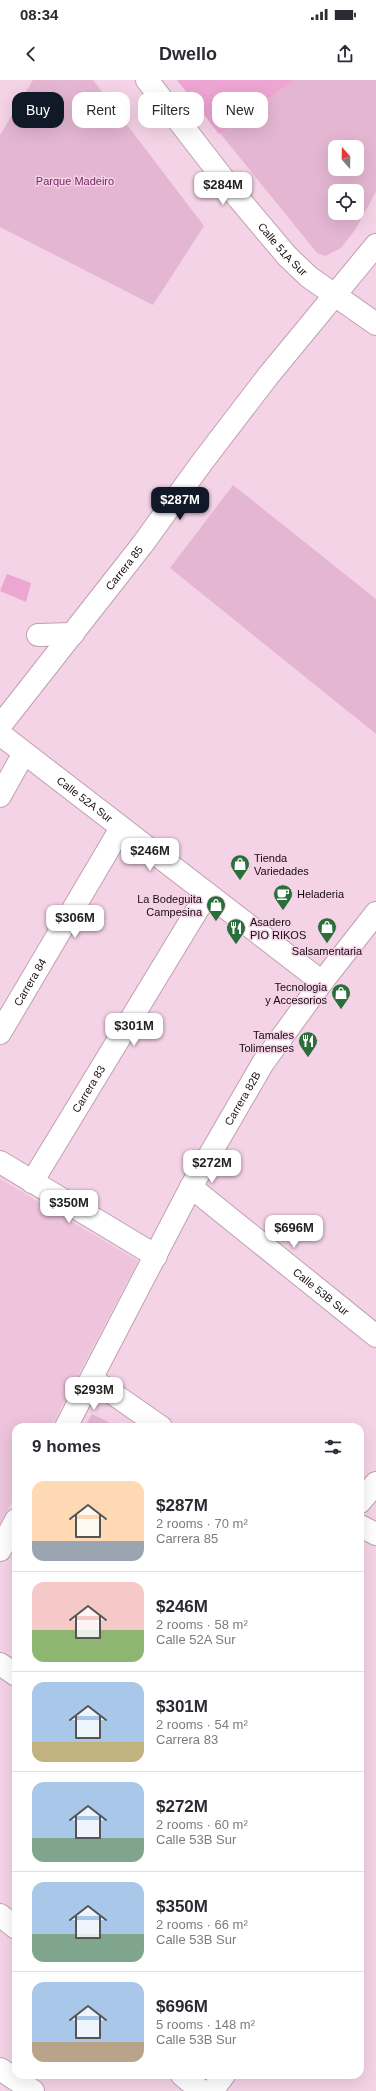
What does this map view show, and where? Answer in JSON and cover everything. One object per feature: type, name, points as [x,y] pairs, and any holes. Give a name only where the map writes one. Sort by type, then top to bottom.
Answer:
[{"type":"street","name":"Calle 51A Sur","points":[[147,80],[239,199],[287,256],[309,277],[376,324]]},
{"type":"street","name":"Carrera 85","points":[[0,726],[142,545],[203,461],[268,376],[376,245]]},
{"type":"street","points":[[38,635],[73,634]]},
{"type":"street","name":"Calle 52A Sur","points":[[0,734],[322,982]]},
{"type":"street","points":[[0,796],[24,753]]},
{"type":"street","name":"Carrera 84","points":[[0,1033],[121,828]]},
{"type":"street","name":"Carrera 83","points":[[32,1182],[207,894]]},
{"type":"street","name":"Carrera 82B","points":[[68,1423],[191,1187],[263,1062],[322,982],[376,914]]},
{"type":"street","points":[[0,1162],[156,1256]]},
{"type":"street","name":"Calle 53B Sur","points":[[191,1187],[376,1336]]},
{"type":"street","points":[[92,1379],[155,1423]]},
{"type":"street","points":[[364,1497],[376,1483]]},
{"type":"street","points":[[364,1528],[376,1534]]},
{"type":"street","points":[[7,1548],[12,1532]]},
{"type":"street","points":[[0,1664],[12,1672]]},
{"type":"street","points":[[0,1915],[12,1925]]},
{"type":"street","points":[[0,2069],[12,2075]]},
{"type":"street","points":[[186,2079],[200,2091]]},
{"type":"street","points":[[212,2091],[221,2079]]},
{"type":"shaded area","points":[[0,1179],[138,1261],[53,1423],[12,1423],[12,1502],[0,1524]]},
{"type":"green space","name":"Parque Madeiro","points":[[33,80],[93,80],[102,92],[72,92],[72,128],[129,128],[204,226],[153,305],[0,227],[0,135],[12,115],[12,128],[64,128],[64,92],[26,92]]},
{"type":"green space","points":[[177,80],[376,80],[376,192],[364,214],[364,184],[328,184],[328,220],[361,220],[341,248],[325,256],[317,253],[216,128],[268,128],[268,92],[212,92],[212,123],[204,113],[204,92],[187,92]]},
{"type":"green space","points":[[233,485],[376,599],[376,734],[170,568]]},
{"type":"green space","points":[[92,1414],[110,1423],[87,1423]]},
{"type":"building","points":[[177,80],[294,80],[268,99],[268,92],[212,92],[212,125],[204,115],[204,92],[186,92]]},
{"type":"building","points":[[214,128],[227,128],[219,134]]},
{"type":"building","points":[[7,574],[31,583],[26,602],[0,591]]},
{"type":"place","name":"Tienda Variedades","points":[[240,881]]},
{"type":"place","name":"Heladeria","points":[[283,911]]},
{"type":"place","name":"La Bodeguita Campesina","points":[[216,922]]},
{"type":"place","name":"Salsamentaria","points":[[327,944]]},
{"type":"place","name":"Asadero PIO RIKOS","points":[[236,945]]},
{"type":"place","name":"Tecnologia y Accesorios","points":[[341,1010]]},
{"type":"place","name":"Tamales Tolimenses","points":[[308,1058]]}]
